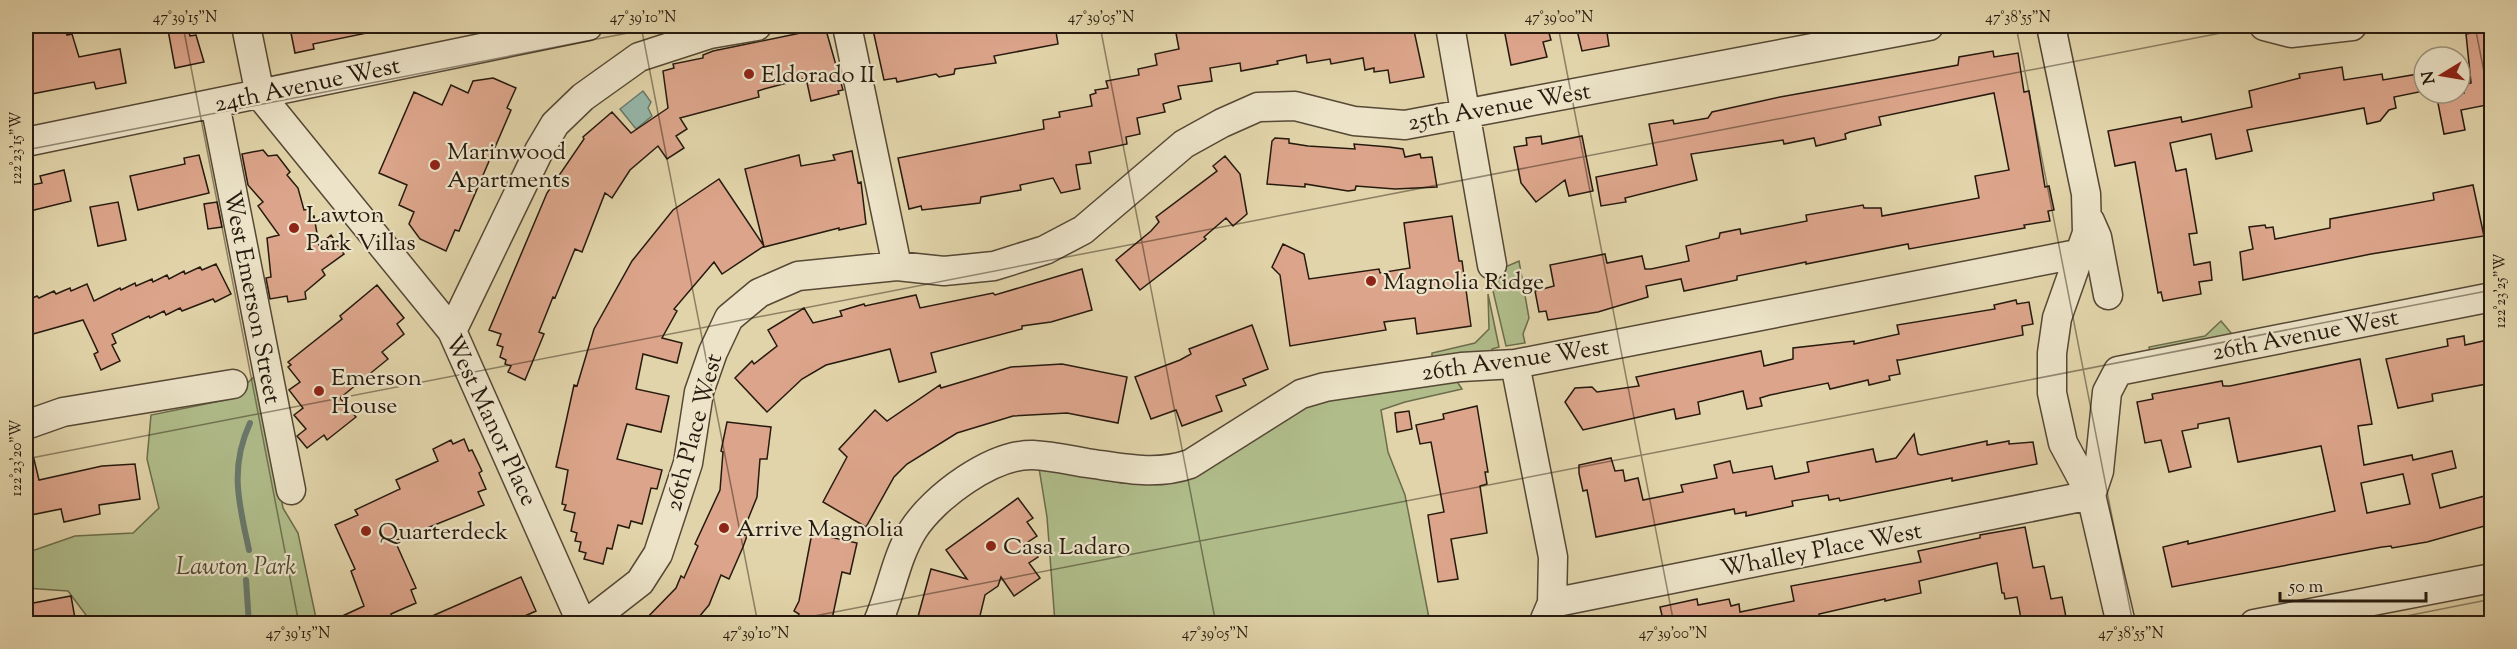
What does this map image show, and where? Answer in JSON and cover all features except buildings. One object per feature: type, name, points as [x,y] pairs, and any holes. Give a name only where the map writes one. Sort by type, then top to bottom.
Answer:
[{"type":"street","points":[[246,26],[260,95]]},
{"type":"street","name":"24th Avenue West","points":[[26,142],[588,26]]},
{"type":"street","points":[[452,331],[539,151],[555,124],[583,97],[639,57],[709,30],[757,26]]},
{"type":"street","points":[[847,26],[897,266]]},
{"type":"street","points":[[1450,26],[1492,265]]},
{"type":"street","name":"25th Avenue West","points":[[897,266],[944,271],[994,266],[1045,250],[1083,230],[1184,144],[1258,107],[1295,106],[1354,121],[1405,125],[1929,26]]},
{"type":"street","points":[[2051,26],[2086,194],[2088,217],[2082,253],[2057,318],[2052,353],[2052,393],[2062,443],[2091,495],[2121,624]]},
{"type":"street","points":[[2264,26],[2291,33],[2352,26]]},
{"type":"street","name":"West Manor Place","points":[[260,95],[452,331],[584,624]]},
{"type":"street","name":"West Emerson Street","points":[[215,104],[291,490]]},
{"type":"street","points":[[2088,217],[2097,237],[2108,295]]},
{"type":"street","name":"26th Avenue West","points":[[877,624],[913,530],[941,500],[968,477],[995,464],[1031,455],[1149,472],[1170,471],[1190,464],[1301,394],[1325,387],[1461,367],[1515,364],[2082,253]]},
{"type":"street","name":"26th Place West","points":[[584,624],[640,582],[658,554],[687,463],[699,392],[713,352],[729,318],[759,293],[798,276],[897,266]]},
{"type":"street","name":"26th Avenue West","points":[[2091,495],[2099,471],[2107,392],[2118,371],[2492,297]]},
{"type":"street","points":[[1515,364],[1553,557],[1547,613]]},
{"type":"street","points":[[26,426],[63,412],[232,384]]},
{"type":"street","name":"Whalley Place West","points":[[1547,613],[2091,495]]},
{"type":"street","points":[[2254,624],[2492,578]]},
{"type":"green space","points":[[1519,261],[1529,318],[1523,334],[1525,343],[1506,346],[1489,274]]},
{"type":"green space","points":[[1488,294],[1499,347],[1492,349],[1492,353],[1432,364],[1432,353],[1475,343],[1489,329]]},
{"type":"green space","points":[[2221,321],[2232,334],[2150,352],[2149,347],[2205,336]]},
{"type":"green space","name":"Lawton Park","points":[[257,374],[283,508],[298,533],[317,623],[89,623],[89,619],[68,591],[26,588],[26,553],[75,536],[133,533],[159,508],[147,459],[151,415],[230,399]]},
{"type":"green space","points":[[1456,380],[1462,389],[1381,410],[1388,452],[1405,495],[1430,623],[1055,623],[1047,517],[1038,462],[1188,458],[1315,389]]},
{"type":"water","points":[[643,91],[651,102],[648,108],[652,116],[636,129],[620,109]]},
{"type":"waterway","points":[[249,550],[239,501],[238,471],[240,455],[250,423]]},
{"type":"waterway","points":[[246,580],[249,624]]},
{"type":"place","name":"Eldorado II","points":[[749,74]]},
{"type":"place","name":"Marinwood Apartments","points":[[435,165]]},
{"type":"place","name":"Lawton Park Villas","points":[[294,228]]},
{"type":"place","name":"Magnolia Ridge","points":[[1371,281]]},
{"type":"place","name":"Emerson House","points":[[319,391]]},
{"type":"place","name":"Arrive Magnolia","points":[[724,528]]},
{"type":"place","name":"Quarterdeck","points":[[366,531]]},
{"type":"place","name":"Casa Ladaro","points":[[991,546]]}]
